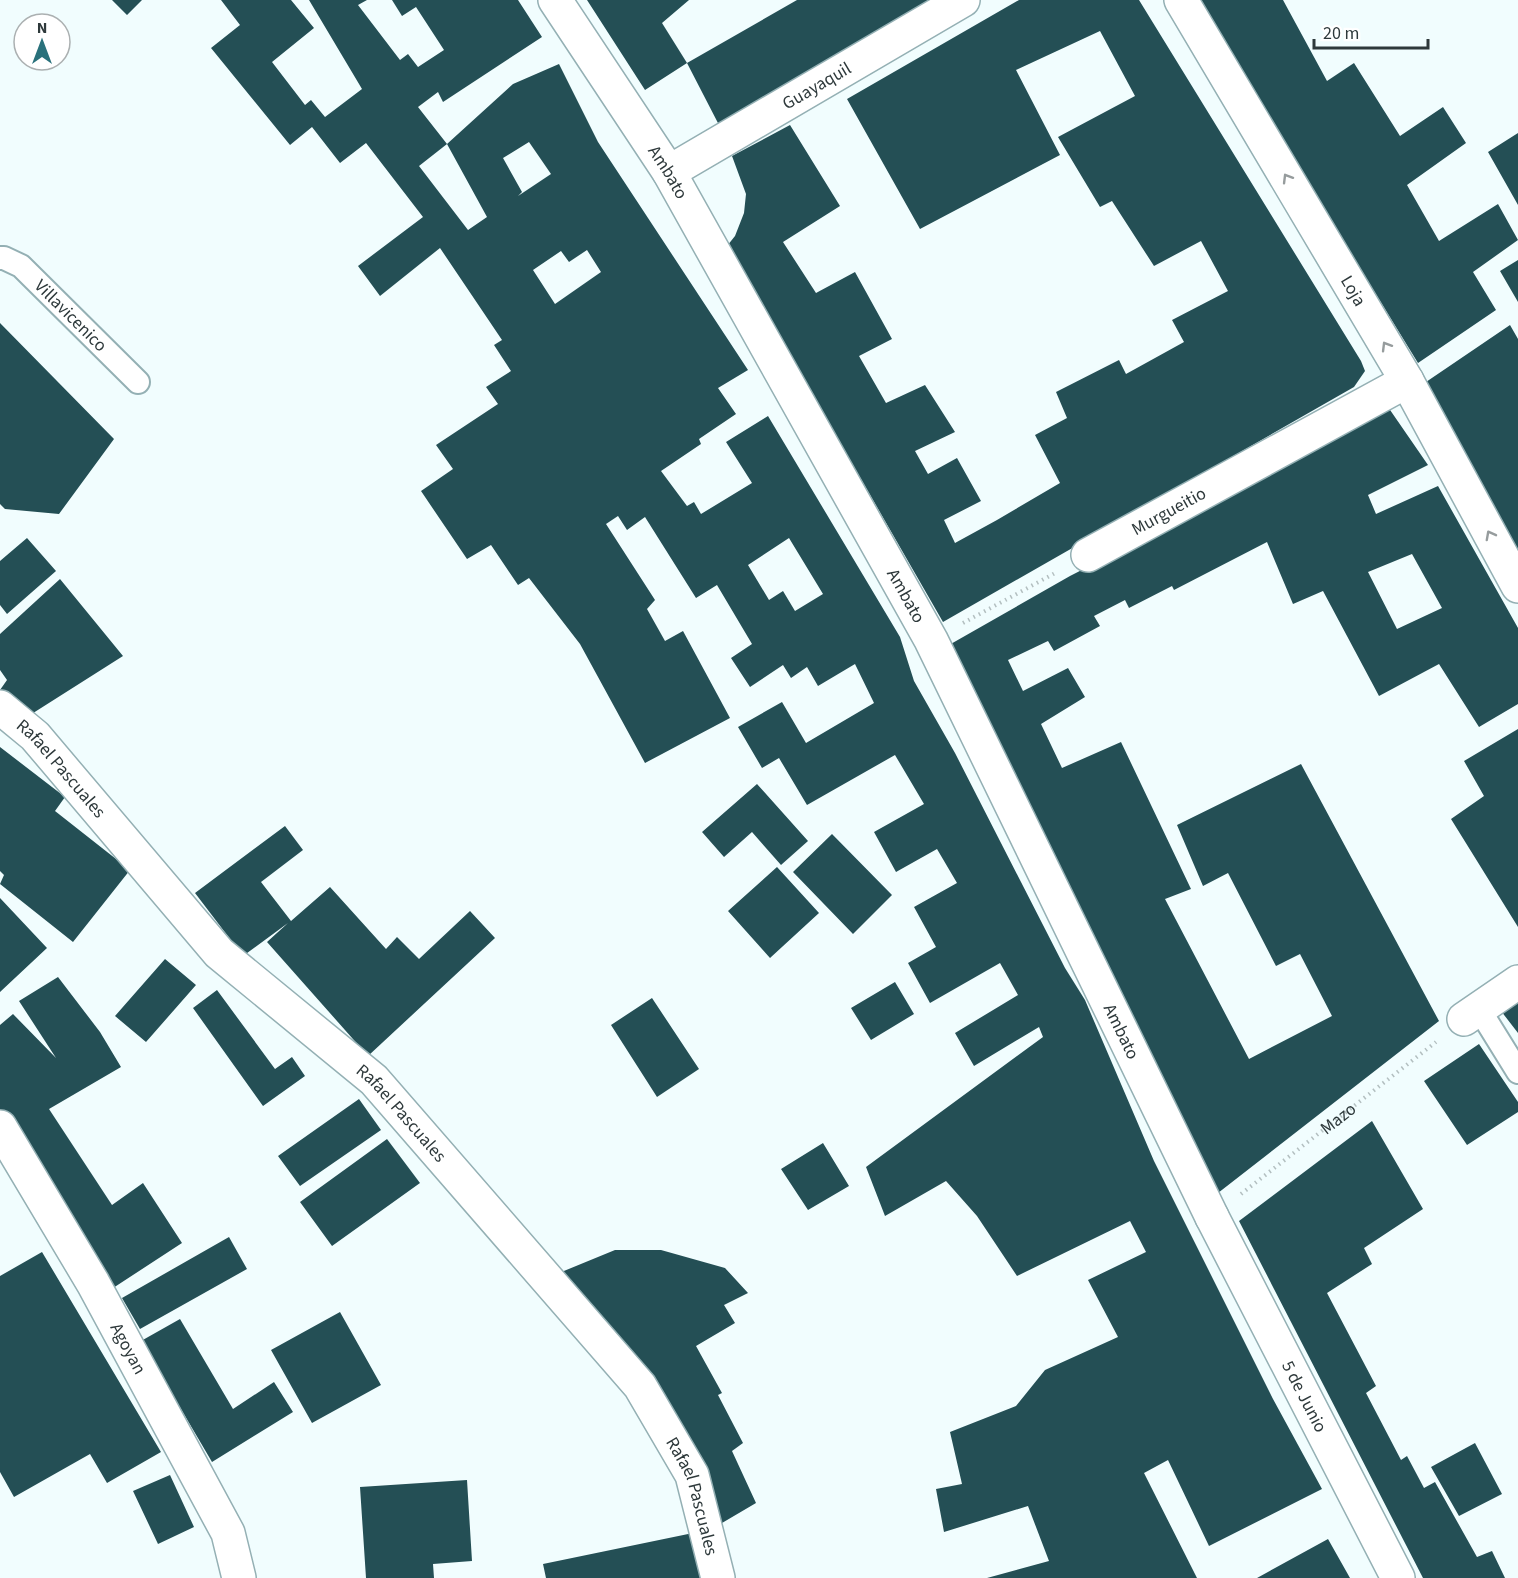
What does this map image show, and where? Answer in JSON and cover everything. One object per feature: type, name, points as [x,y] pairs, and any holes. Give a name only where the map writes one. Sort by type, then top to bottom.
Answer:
[{"type":"street","name":"Ambato","points":[[555,0],[669,172],[931,640],[1222,1209]]},
{"type":"street","name":"Guayaquil","points":[[669,172],[963,0]]},
{"type":"street","name":"Loja","points":[[1181,0],[1407,381],[1518,586]]},
{"type":"street","name":"Murgueitio","points":[[1088,555],[1407,381]]},
{"type":"street","name":"Rafael Pascuales","points":[[0,707],[35,736],[219,953],[374,1080],[639,1386],[692,1475],[718,1578]]},
{"type":"street","points":[[1463,1021],[1518,982]]},
{"type":"street","name":"Agoyan","points":[[0,1127],[93,1283],[228,1533],[239,1578]]},
{"type":"street","name":"5 de Junio","points":[[1222,1209],[1398,1578]]},
{"type":"lane","name":"Villavicenico","points":[[0,258],[21,266],[138,382]]},
{"type":"lane","points":[[1463,1021],[1518,1072]]},
{"type":"path","points":[[931,640],[1088,555]]},
{"type":"path","name":"Mazo","points":[[1222,1209],[1463,1021]]},
{"type":"building","points":[[112,0],[142,0],[127,15]]},
{"type":"building","points":[[221,0],[291,0],[314,28],[272,62],[305,105],[311,100],[325,117],[362,89],[309,0],[367,0],[358,5],[400,60],[408,54],[418,67],[444,50],[416,7],[402,16],[392,0],[518,0],[542,37],[443,102],[438,92],[418,107],[447,144],[513,84],[559,64],[598,142],[748,370],[718,388],[736,414],[699,439],[701,444],[661,471],[687,506],[694,502],[701,514],[752,483],[726,442],[768,416],[900,637],[914,681],[955,753],[1065,968],[1085,1000],[1154,1161],[1273,1399],[1322,1489],[1209,1546],[1168,1460],[1144,1473],[1197,1578],[987,1578],[1049,1561],[1028,1506],[944,1532],[936,1489],[962,1484],[950,1432],[1016,1406],[1045,1370],[1118,1337],[1088,1280],[1146,1252],[1130,1221],[1017,1276],[977,1216],[946,1181],[885,1216],[866,1167],[1043,1037],[1039,1027],[974,1066],[955,1033],[1018,995],[1000,963],[930,1003],[908,963],[936,947],[914,907],[957,883],[937,849],[896,872],[874,832],[924,804],[895,755],[807,805],[779,758],[762,768],[738,727],[782,702],[806,743],[874,703],[855,664],[818,686],[807,667],[791,678],[783,665],[750,687],[731,658],[752,644],[717,585],[696,598],[645,517],[627,530],[618,516],[606,524],[655,600],[647,609],[665,641],[683,631],[730,718],[645,763],[580,644],[529,578],[518,585],[491,545],[467,559],[421,491],[453,469],[436,445],[498,404],[486,387],[511,371],[494,345],[502,340],[440,248],[380,296],[358,266],[423,217],[366,143],[340,163],[312,127],[290,145],[211,48],[240,25]],"holes":[[[529,142],[551,174],[518,196],[522,192],[503,158]],[[447,144],[487,217],[468,230],[419,166]],[[587,250],[601,272],[555,304],[533,270],[561,251],[569,262]],[[789,538],[823,594],[795,611],[783,591],[769,600],[748,565]]]},
{"type":"building","points":[[587,0],[689,0],[662,23],[687,63],[645,90]]},
{"type":"building","points":[[797,0],[945,0],[719,125],[687,63]]},
{"type":"building","points":[[1019,0],[1139,0],[1365,371],[1354,387],[943,622],[727,246],[735,236],[744,213],[746,194],[732,156],[790,125],[840,206],[783,242],[816,293],[855,272],[892,339],[859,356],[886,403],[925,385],[955,432],[915,451],[928,474],[957,458],[981,501],[944,520],[955,543],[1060,483],[1035,435],[1067,418],[1056,392],[1119,360],[1126,374],[1184,342],[1172,320],[1228,291],[1201,241],[1154,266],[1112,201],[1100,207],[1058,137],[1135,96],[1100,31],[1016,70],[1060,155],[920,229],[847,99]]},
{"type":"building","points":[[1201,0],[1283,0],[1327,81],[1354,63],[1400,136],[1443,107],[1466,143],[1407,185],[1439,241],[1498,204],[1518,240],[1473,272],[1496,310],[1418,363],[1293,159]]},
{"type":"building","points":[[1518,133],[1518,205],[1488,152]]},
{"type":"building","points":[[1518,260],[1518,302],[1500,271]]},
{"type":"building","points":[[0,323],[114,439],[59,514],[5,509],[0,504]]},
{"type":"building","points":[[1510,325],[1518,339],[1518,552],[1426,382]]},
{"type":"building","points":[[1388,407],[1428,465],[1368,495],[1376,514],[1438,486],[1518,628],[1518,704],[1479,727],[1439,664],[1379,696],[1323,591],[1293,604],[1267,542],[1174,590],[1172,586],[1129,608],[1125,600],[1094,616],[1100,626],[1054,651],[1048,641],[1008,660],[1023,691],[1068,668],[1085,697],[1041,724],[1062,768],[1121,742],[1191,889],[1165,899],[1249,1059],[1332,1016],[1300,954],[1276,966],[1228,873],[1203,886],[1177,825],[1301,764],[1439,1021],[1218,1193],[985,712],[949,645],[1070,576],[1301,458]],"holes":[[[1412,554],[1442,608],[1397,629],[1368,572]]]},
{"type":"building","points":[[27,538],[56,571],[7,614],[0,605],[0,561]]},
{"type":"building","points":[[60,579],[123,656],[30,715],[0,690],[7,680],[0,670],[0,634]]},
{"type":"building","points":[[1518,729],[1518,927],[1451,819],[1484,796],[1464,761]]},
{"type":"building","points":[[0,747],[65,797],[55,811],[130,870],[73,942],[0,884],[4,875],[0,871]]},
{"type":"building","points":[[757,784],[808,841],[781,865],[752,832],[724,857],[702,832]]},
{"type":"building","points":[[285,826],[303,850],[261,882],[291,921],[330,887],[386,949],[397,937],[419,959],[470,911],[495,938],[368,1056],[267,942],[288,923],[243,956],[195,893]]},
{"type":"building","points":[[832,834],[892,895],[853,934],[793,872]]},
{"type":"building","points":[[777,867],[819,913],[770,958],[728,911]]},
{"type":"building","points":[[0,898],[47,948],[0,992]]},
{"type":"building","points":[[165,959],[196,985],[146,1042],[115,1016]]},
{"type":"building","points":[[58,977],[100,1032],[121,1067],[49,1109],[112,1205],[143,1183],[182,1243],[110,1290],[0,1125],[0,1025],[13,1014],[56,1058],[19,1001]]},
{"type":"building","points":[[895,982],[914,1014],[871,1040],[851,1008]]},
{"type":"building","points":[[217,990],[275,1069],[292,1057],[305,1076],[263,1106],[193,1008]]},
{"type":"building","points":[[652,998],[699,1069],[657,1097],[611,1025]]},
{"type":"building","points":[[1518,1000],[1518,1033],[1501,1011]]},
{"type":"building","points":[[1479,1044],[1518,1102],[1518,1112],[1467,1145],[1424,1081]]},
{"type":"building","points":[[359,1099],[381,1130],[300,1186],[278,1156]]},
{"type":"building","points":[[1372,1121],[1423,1209],[1364,1248],[1372,1264],[1327,1293],[1376,1386],[1366,1393],[1401,1460],[1407,1456],[1424,1488],[1435,1482],[1477,1557],[1492,1551],[1505,1578],[1423,1578],[1239,1221]]},
{"type":"building","points":[[387,1139],[420,1183],[332,1246],[300,1202]]},
{"type":"building","points":[[823,1143],[849,1186],[808,1210],[781,1169]]},
{"type":"building","points":[[229,1237],[247,1269],[140,1329],[122,1298]]},
{"type":"building","points":[[615,1250],[661,1250],[725,1268],[748,1293],[724,1305],[735,1323],[696,1346],[722,1393],[718,1395],[743,1443],[732,1451],[756,1503],[722,1523],[701,1474],[559,1273]]},
{"type":"building","points":[[42,1252],[161,1452],[107,1483],[90,1454],[14,1497],[0,1472],[0,1276]]},
{"type":"building","points":[[340,1312],[381,1385],[312,1423],[271,1350]]},
{"type":"building","points":[[180,1319],[233,1409],[274,1382],[293,1412],[212,1462],[141,1341]]},
{"type":"building","points":[[1475,1443],[1502,1494],[1459,1516],[1431,1467]]},
{"type":"building","points":[[170,1475],[194,1527],[158,1544],[133,1491]]},
{"type":"building","points":[[467,1480],[472,1561],[433,1564],[434,1578],[366,1578],[360,1487]]},
{"type":"building","points":[[693,1533],[702,1578],[546,1578],[543,1564]]},
{"type":"building","points":[[1328,1539],[1350,1578],[1257,1578]]}]
